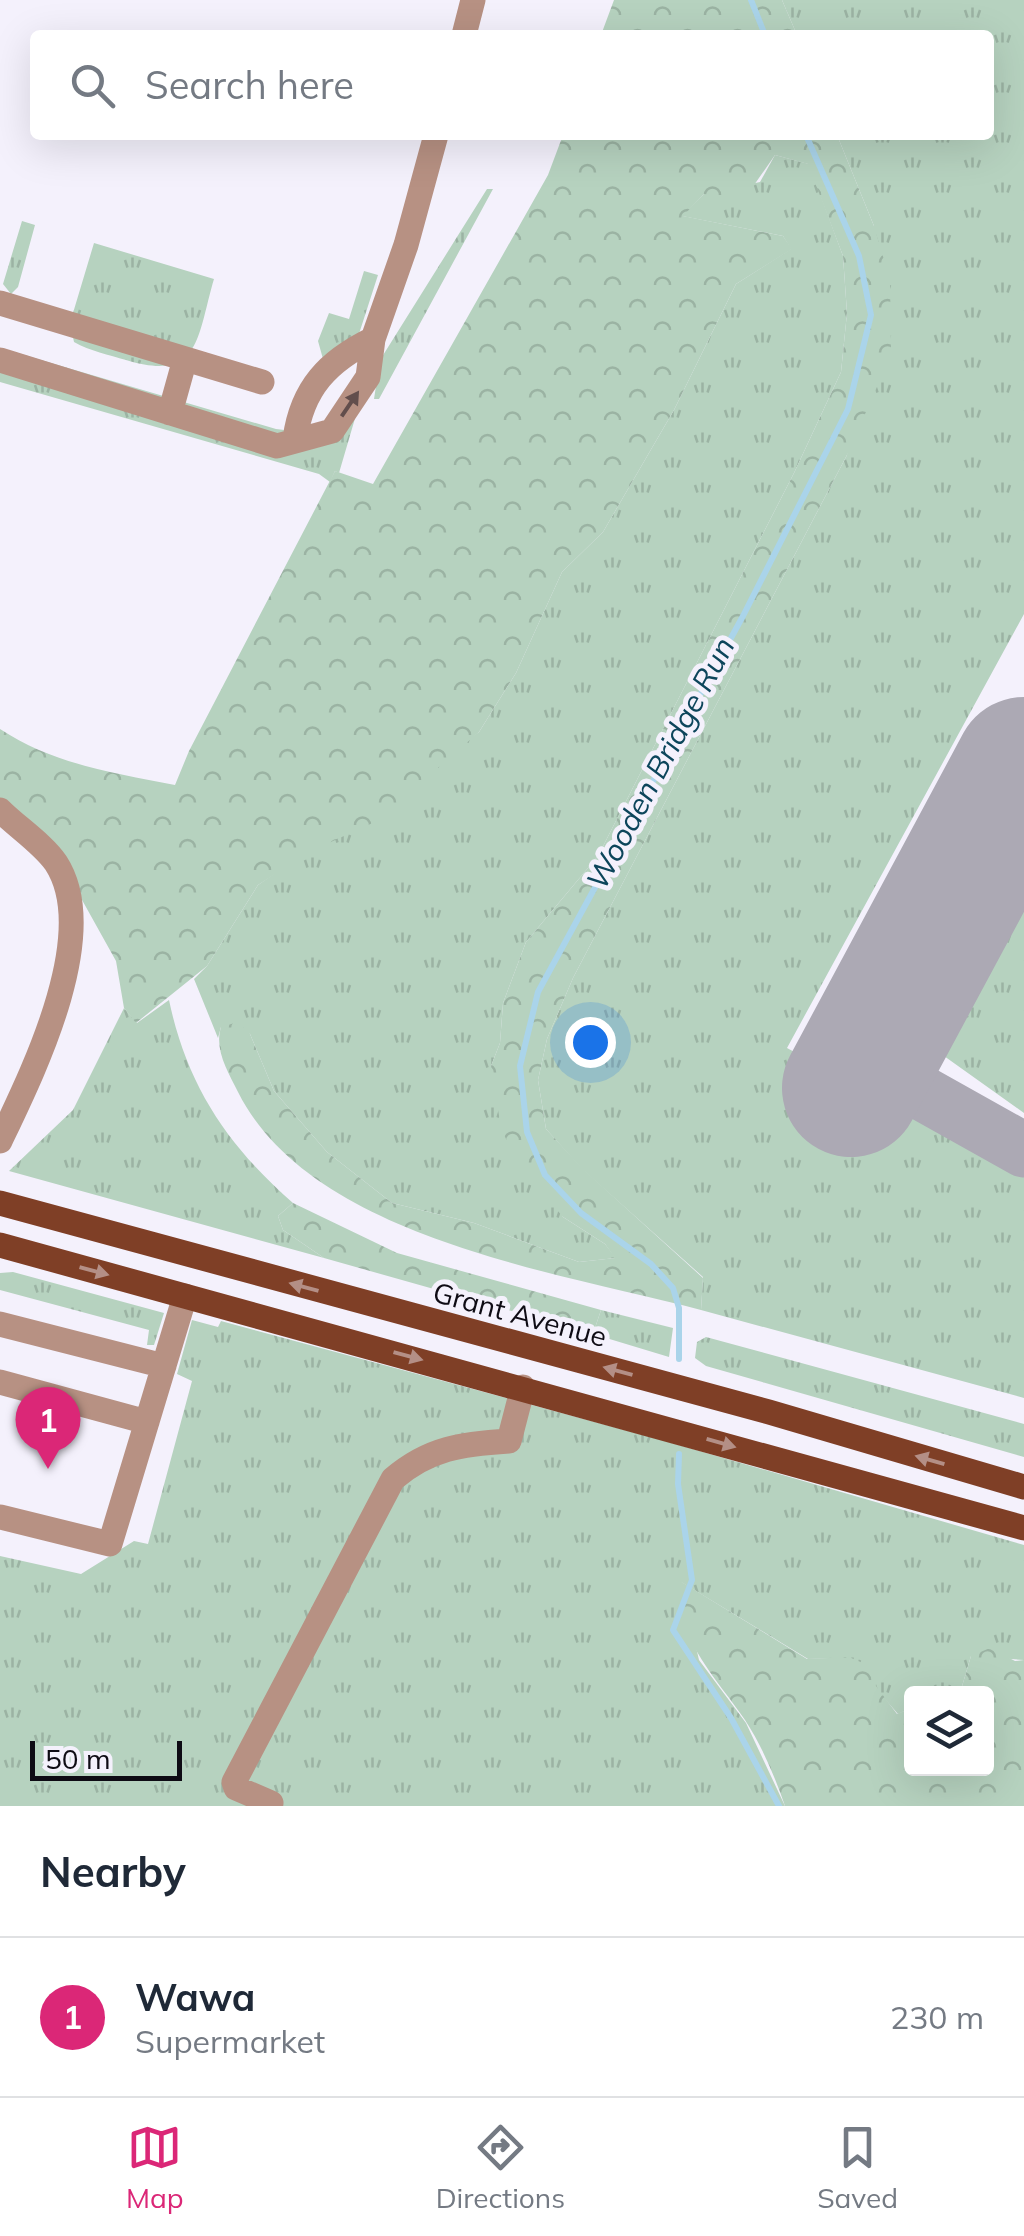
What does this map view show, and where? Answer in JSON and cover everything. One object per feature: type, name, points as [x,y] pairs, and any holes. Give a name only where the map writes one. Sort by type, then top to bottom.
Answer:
[{"type":"main road","name":"Grant Avenue","points":[[0,1204],[769,1412],[1024,1487]]},
{"type":"main road","points":[[0,1245],[1024,1528]]},
{"type":"lane","points":[[465,30],[473,0]]},
{"type":"lane","points":[[295,438],[332,431],[368,377],[373,339],[406,246],[435,140]]},
{"type":"lane","points":[[0,304],[262,382]]},
{"type":"lane","points":[[0,360],[277,446],[289,445],[295,438],[299,408],[337,357],[373,339]]},
{"type":"lane","points":[[170,412],[185,358]]},
{"type":"lane","points":[[0,810],[56,862],[70,898],[68,947],[54,1014],[12,1086],[0,1141]]},
{"type":"lane","points":[[0,1517],[110,1544],[185,1296]]},
{"type":"lane","points":[[0,1324],[164,1366]]},
{"type":"lane","points":[[0,1382],[147,1422]]},
{"type":"lane","points":[[271,1803],[236,1788],[234,1782],[393,1479],[417,1458],[440,1448],[509,1441],[523,1387]]},
{"type":"green space","points":[[614,0],[782,0],[795,30],[603,30]]},
{"type":"green space","points":[[782,0],[1024,0],[1024,614],[787,1048],[1024,1176],[1024,1398],[701,1310],[703,1277],[582,1169],[546,1129],[538,1080],[547,1039],[573,978],[847,455],[874,226],[839,140],[994,140],[994,30],[795,30]]},
{"type":"green space","points":[[561,140],[839,140],[874,226],[890,280],[891,355],[847,455],[573,978],[547,1039],[538,1080],[546,1129],[583,1169],[703,1278],[701,1310],[511,1263],[443,1242],[379,1215],[321,1182],[273,1142],[238,1092],[223,1061],[219,1036],[221,1027],[238,1022],[250,1034],[274,1091],[327,1152],[392,1203],[474,1223],[579,1262],[615,1258],[605,1244],[563,1217],[517,1163],[501,1128],[491,1066],[500,1043],[503,1003],[526,942],[598,856],[794,473],[841,372],[847,313],[843,256],[808,164],[775,155],[745,198],[704,194],[683,216],[783,236],[792,249],[736,284],[674,410],[603,532],[562,572],[516,673],[479,732],[377,821],[311,851],[258,885],[207,966],[136,1023],[124,1008],[116,961],[52,846],[0,799],[0,729],[63,759],[175,785],[335,471],[373,484],[548,175]]},
{"type":"green space","points":[[775,155],[809,164],[843,256],[847,313],[841,372],[794,473],[598,856],[526,942],[503,1003],[500,1043],[491,1066],[563,1217],[605,1244],[616,1258],[579,1262],[474,1223],[392,1203],[327,1152],[274,1091],[250,1034],[221,1027],[218,1038],[194,979],[207,966],[258,885],[479,732],[516,673],[562,572],[603,532],[674,410],[736,284],[791,249],[783,236],[682,216],[704,194],[760,182]]},
{"type":"green space","points":[[487,189],[493,189],[379,399],[374,399],[380,360]]},
{"type":"green space","points":[[22,221],[35,225],[18,287],[11,294],[3,284]]},
{"type":"green space","points":[[94,243],[214,279],[198,336],[182,360],[151,365],[74,342],[70,323]]},
{"type":"green space","points":[[364,271],[378,275],[357,340],[323,359],[318,341],[329,313],[349,319]]},
{"type":"green space","points":[[0,348],[276,429],[293,431],[356,415],[339,473],[335,471],[330,482],[319,474],[0,382]]},
{"type":"green space","points":[[1024,908],[1024,1113],[944,1056]]},
{"type":"green space","points":[[169,1000],[187,1060],[213,1112],[249,1159],[293,1203],[278,1216],[283,1230],[324,1258],[9,1171],[73,1110],[124,1008],[137,1023]]},
{"type":"green space","points":[[293,1203],[397,1253],[601,1310],[593,1334],[324,1258],[283,1230],[278,1216]]},
{"type":"green space","points":[[13,1272],[164,1313],[154,1345],[147,1345],[149,1330],[0,1290],[0,1273]]},
{"type":"green space","points":[[601,1310],[673,1328],[669,1357],[593,1334]]},
{"type":"green space","points":[[192,1320],[218,1327],[221,1321],[665,1441],[1024,1545],[1024,1660],[971,1656],[962,1686],[904,1686],[904,1711],[898,1714],[849,1658],[808,1659],[681,1582],[699,1660],[746,1723],[785,1806],[0,1806],[0,1556],[81,1574],[134,1541],[148,1544],[192,1381],[177,1374]]},
{"type":"green space","points":[[706,1337],[1024,1424],[1024,1457],[706,1366],[695,1358],[697,1342]]},
{"type":"green space","points":[[680,1581],[807,1659],[849,1657],[872,1667],[876,1686],[897,1714],[904,1711],[904,1776],[994,1776],[994,1686],[962,1686],[971,1656],[990,1648],[1015,1661],[1024,1660],[1024,1806],[785,1806],[751,1730],[690,1639],[680,1602]]},
{"type":"waterway","name":"Wooden Bridge Run","points":[[751,0],[763,30]]},
{"type":"waterway","name":"Wooden Bridge Run","points":[[679,1359],[679,1308],[673,1288],[651,1264],[581,1213],[545,1175],[527,1132],[520,1066],[538,992],[743,616],[848,409],[871,315],[859,256],[808,140]]},
{"type":"waterway","name":"Wooden Bridge Run","points":[[679,1454],[678,1484],[692,1580],[673,1630],[731,1718],[779,1806]]},
{"type":"taxiway","points":[[865,1061],[1024,1150]]},
{"type":"runway","points":[[851,1088],[1024,766]]},
{"type":"place","name":"Wawa","points":[[48,1469]]}]
